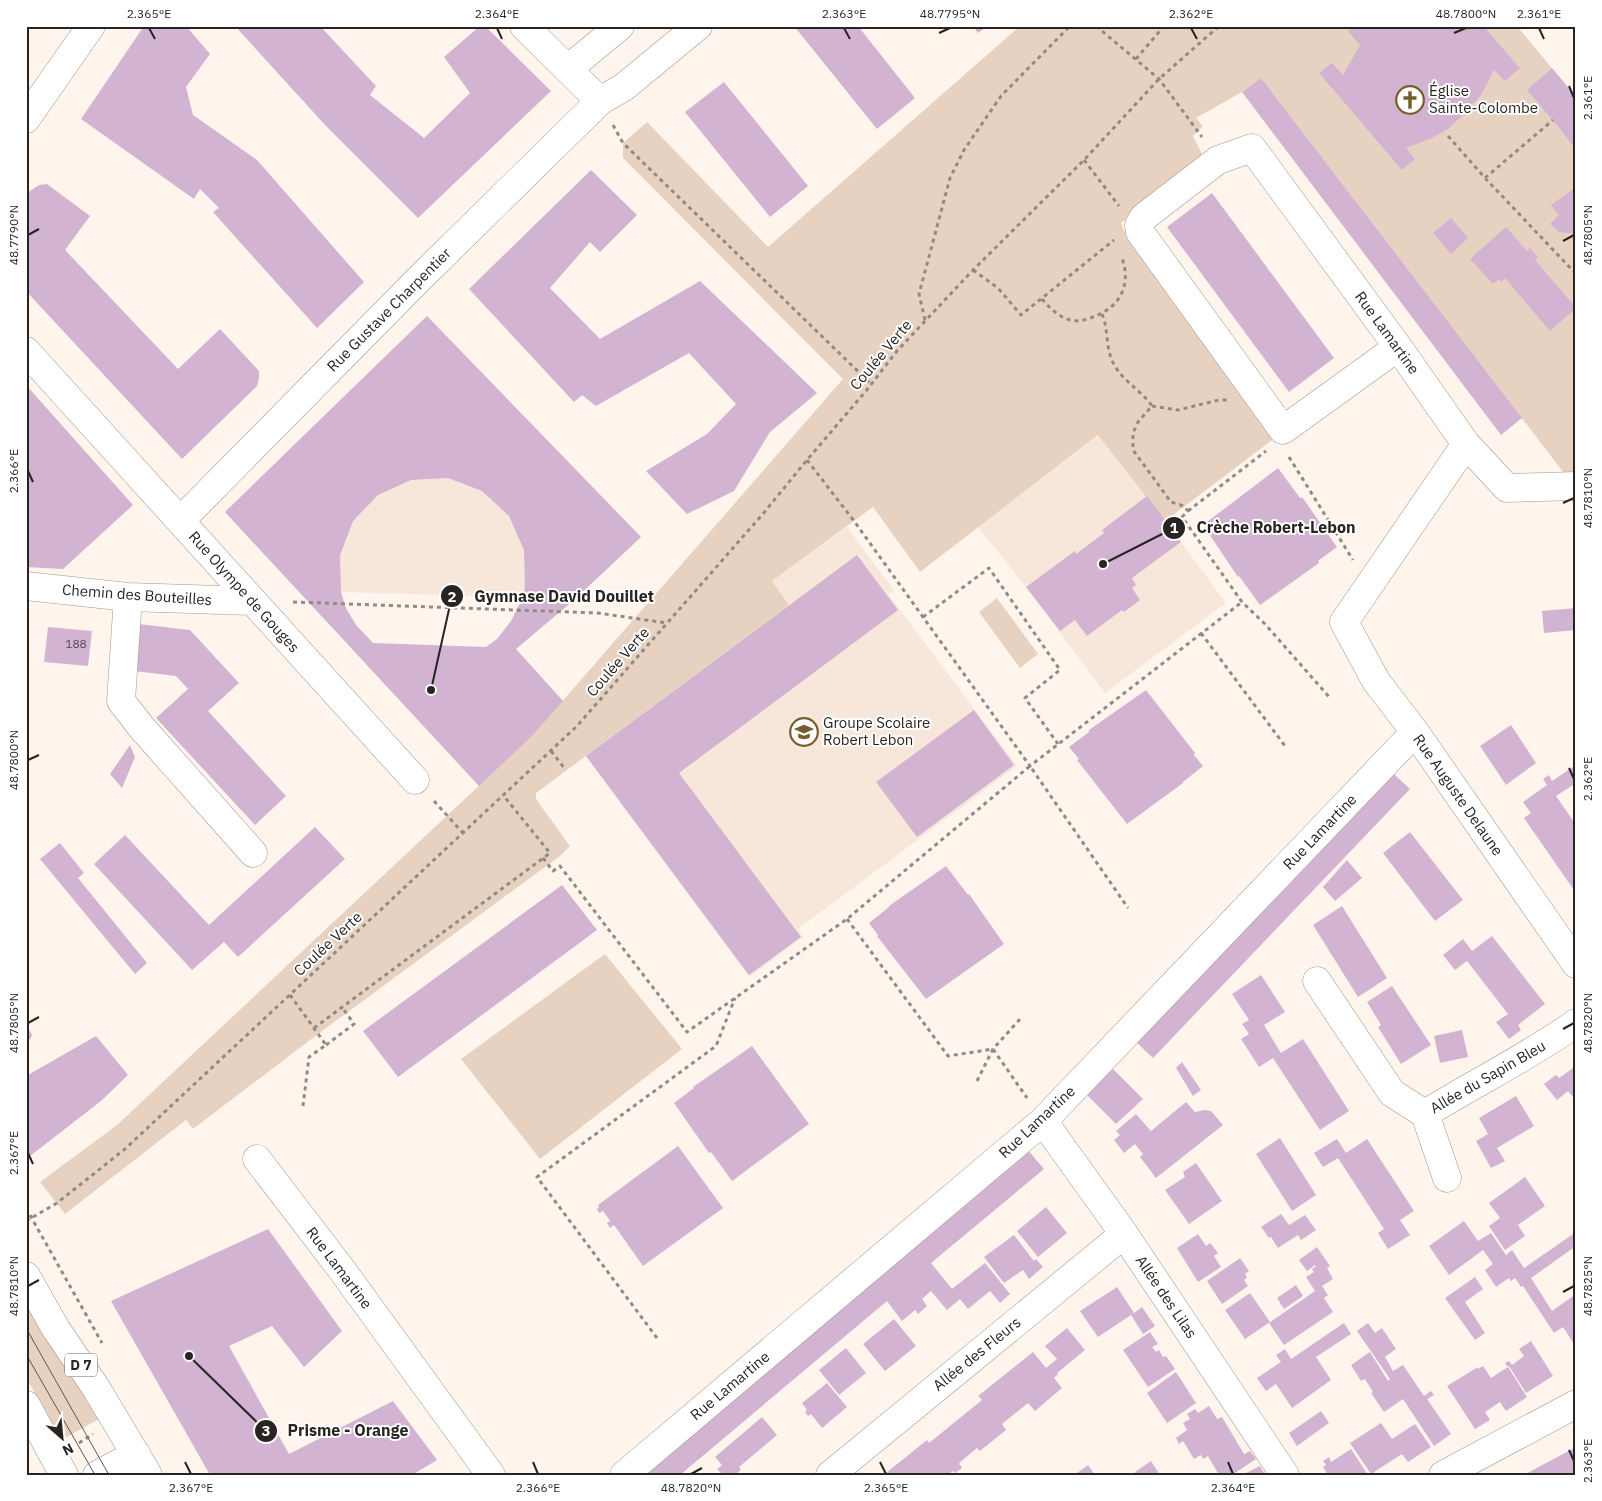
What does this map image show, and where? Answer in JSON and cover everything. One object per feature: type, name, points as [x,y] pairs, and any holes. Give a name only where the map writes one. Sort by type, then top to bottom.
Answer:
[{"type":"street","points":[[26,119],[91,26]]},
{"type":"street","points":[[568,69],[620,26]]},
{"type":"street","name":"Rue Gustave Charpentier","points":[[180,521],[413,285],[600,101],[624,87],[698,26]]},
{"type":"street","points":[[526,27],[600,101]]},
{"type":"street","name":"Rue Lamartine","points":[[1218,160],[1252,148],[1398,347],[1466,444],[1507,488],[1576,486]]},
{"type":"street","points":[[1218,160],[1144,217],[1139,225],[1140,232],[1257,394],[1281,436],[1398,347]]},
{"type":"street","name":"Rue Olympe de Gouges","points":[[26,351],[415,780]]},
{"type":"street","points":[[1373,580],[1466,444]]},
{"type":"street","name":"Rue Auguste Delaune","points":[[1373,580],[1344,622],[1376,681],[1415,732],[1576,964]]},
{"type":"street","name":"Chemin des Bouteilles","points":[[26,586],[128,597],[252,601]]},
{"type":"street","points":[[128,597],[121,701],[142,728],[253,853]]},
{"type":"street","name":"Rue Lamartine","points":[[624,1475],[1043,1120],[1415,732]]},
{"type":"street","name":"Allée du Sapin Bleu","points":[[1317,981],[1392,1093],[1425,1114],[1447,1178]]},
{"type":"street","name":"Allée du Sapin Bleu","points":[[1425,1114],[1554,1039],[1576,1023]]},
{"type":"street","name":"Allée des Lilas","points":[[1043,1120],[1124,1234],[1285,1475]]},
{"type":"street","name":"Rue Lamartine","points":[[257,1159],[342,1270],[491,1475]]},
{"type":"street","name":"Allée des Fleurs","points":[[830,1475],[1124,1234]]},
{"type":"street","name":"D 7","points":[[26,1276],[56,1329],[96,1388],[142,1465]]},
{"type":"street","points":[[1443,1475],[1576,1404]]},
{"type":"street","points":[[26,1405],[59,1466]]},
{"type":"street","points":[[97,1475],[142,1465]]},
{"type":"path","points":[[925,321],[919,294],[950,178],[964,150],[1001,96],[1070,26]]},
{"type":"path","points":[[1096,26],[1159,79],[1218,160]]},
{"type":"path","points":[[1136,59],[1164,26]]},
{"type":"path","name":"Coulée Verte","points":[[26,1221],[57,1203],[125,1149],[576,727],[762,515],[872,384],[897,351],[973,270],[1084,160],[1159,79],[1219,26]]},
{"type":"path","points":[[600,101],[623,144],[872,384]]},
{"type":"path","points":[[1485,178],[1554,120]]},
{"type":"path","points":[[1448,136],[1576,274]]},
{"type":"path","points":[[1084,160],[1107,189]]},
{"type":"path","points":[[973,270],[998,288],[1021,315],[1118,236]]},
{"type":"path","points":[[1111,242],[1116,248]]},
{"type":"path","points":[[1042,299],[1059,315],[1070,320],[1085,320],[1102,314],[1115,304],[1122,295],[1125,283],[1125,270],[1121,254]]},
{"type":"path","points":[[1102,314],[1105,320],[1110,354],[1114,366],[1141,392],[1152,406],[1178,410],[1218,400],[1243,402],[1257,394]]},
{"type":"path","points":[[1152,406],[1138,422],[1133,433],[1133,450],[1171,502],[1184,506],[1188,511]]},
{"type":"path","points":[[1330,698],[1265,624],[1242,602],[1182,517],[1281,436],[1354,560],[1373,580]]},
{"type":"path","points":[[807,460],[854,521],[1030,766],[1128,908]]},
{"type":"path","points":[[923,617],[989,568],[1060,670],[1025,698],[1058,744]]},
{"type":"path","points":[[252,601],[598,613],[667,623]]},
{"type":"path","points":[[543,858],[553,871],[560,866],[687,1032],[847,919],[1030,766],[1242,602]]},
{"type":"path","points":[[1202,633],[1285,746]]},
{"type":"path","points":[[551,751],[566,770]]},
{"type":"path","points":[[415,780],[462,833]]},
{"type":"path","points":[[314,1028],[550,853],[503,795]]},
{"type":"path","points":[[847,919],[948,1056],[993,1049]]},
{"type":"path","points":[[290,995],[326,1044]]},
{"type":"path","points":[[658,1338],[537,1177],[716,1046],[735,998]]},
{"type":"path","points":[[303,1106],[309,1058],[354,1024],[342,1007]]},
{"type":"path","points":[[977,1081],[993,1049],[1021,1018]]},
{"type":"path","points":[[993,1049],[1043,1120]]},
{"type":"path","points":[[59,1466],[116,1421]]},
{"type":"shaded area","points":[[1020,26],[1517,26],[1576,97],[1576,476],[1567,477],[1261,78],[1242,92],[1196,118],[1203,126],[1193,136],[1205,160],[1121,223],[1124,231],[1279,435],[1165,521],[1098,435],[920,572],[873,507],[772,581],[789,605],[536,793],[536,799],[570,846],[560,856],[318,1034],[193,1129],[186,1120],[65,1214],[40,1182],[117,1125],[532,736],[843,379],[623,158],[623,143],[647,122],[768,247]]},
{"type":"shaded area","points":[[427,316],[641,537],[574,600],[296,589],[225,512]]},
{"type":"shaded area","points":[[1099,435],[1147,496],[1226,603],[1105,693],[1026,587],[978,527]]},
{"type":"shaded area","name":"Groupe Scolaire Robert Lebon","points":[[847,527],[894,590],[888,594],[1017,766],[798,929],[803,937],[749,977],[585,755],[789,605],[772,581]]},
{"type":"shaded area","points":[[997,598],[1038,654],[1020,668],[979,612]]},
{"type":"shaded area","points":[[605,954],[682,1049],[540,1159],[461,1059]]},
{"type":"shaded area","points":[[26,1305],[75,1377],[99,1419],[61,1440],[26,1377]]},
{"type":"building","points":[[144,26],[186,26],[210,54],[186,87],[193,115],[257,160],[364,282],[317,328],[213,212],[219,208],[200,189],[194,199],[81,119]]},
{"type":"building","points":[[235,26],[320,26],[376,86],[370,95],[424,138],[470,93],[444,57],[480,26],[485,26],[551,91],[418,218],[326,126]]},
{"type":"building","points":[[794,26],[858,26],[915,98],[877,129]]},
{"type":"building","points":[[973,26],[987,26],[978,33]]},
{"type":"building","name":"Église Sainte-Colombe","points":[[1355,26],[1483,26],[1520,68],[1505,81],[1494,70],[1481,95],[1448,129],[1432,138],[1406,148],[1415,159],[1402,170],[1319,73],[1332,63],[1343,75],[1360,45],[1348,31]]},
{"type":"building","points":[[1552,68],[1576,97],[1576,150],[1527,90]]},
{"type":"building","points":[[1261,78],[1522,418],[1501,435],[1242,92]]},
{"type":"building","points":[[724,82],[808,186],[770,217],[685,112]]},
{"type":"building","points":[[591,170],[637,215],[600,252],[590,242],[550,288],[600,339],[700,281],[817,393],[770,432],[734,491],[687,514],[646,471],[707,434],[736,404],[689,353],[596,406],[582,395],[574,402],[469,289]]},
{"type":"building","points":[[47,184],[90,216],[65,250],[178,369],[220,329],[259,371],[257,386],[182,459],[26,291],[26,196],[39,185]]},
{"type":"building","points":[[1576,187],[1576,234],[1559,232],[1550,224],[1559,215],[1551,205]]},
{"type":"building","points":[[1212,193],[1334,358],[1289,392],[1167,227]]},
{"type":"building","points":[[1451,218],[1468,238],[1451,254],[1433,233]]},
{"type":"building","points":[[1506,227],[1527,251],[1530,248],[1538,257],[1535,260],[1576,308],[1550,331],[1505,278],[1502,282],[1499,279],[1493,284],[1470,259]]},
{"type":"building","points":[[427,316],[641,537],[574,600],[516,649],[563,701],[532,736],[479,786],[225,512]],"holes":[[[448,478],[482,491],[509,516],[524,550],[525,586],[523,597],[511,621],[497,639],[486,647],[373,643],[356,625],[346,608],[341,592],[340,555],[353,521],[378,495],[411,480]]]},
{"type":"building","points":[[26,385],[133,505],[63,569],[26,567]]},
{"type":"building","points":[[1278,468],[1300,498],[1302,497],[1337,547],[1318,561],[1319,563],[1260,605],[1238,577],[1203,525]]},
{"type":"building","points":[[1147,496],[1181,542],[1132,578],[1136,585],[1132,588],[1140,600],[1124,612],[1122,610],[1087,636],[1075,620],[1060,631],[1026,587],[1075,551],[1076,554],[1104,533],[1102,530]]},
{"type":"building","points":[[857,555],[898,610],[679,773],[801,937],[749,975],[586,756]]},
{"type":"building","points":[[1576,608],[1576,630],[1544,633],[1542,611]]},
{"type":"building","points":[[139,624],[190,630],[239,683],[208,711],[286,796],[255,825],[156,718],[188,689],[176,676],[134,671]]},
{"type":"building","points":[[48,627],[92,631],[88,666],[44,662]]},
{"type":"building","points":[[1146,690],[1203,766],[1127,824],[1069,747],[1089,732],[1089,730]]},
{"type":"building","points":[[974,710],[1014,765],[917,837],[876,782]]},
{"type":"building","points":[[1511,725],[1536,763],[1506,785],[1480,746]]},
{"type":"building","points":[[130,745],[135,757],[122,788],[110,774]]},
{"type":"building","points":[[1576,765],[1576,783],[1556,796],[1576,825],[1576,893],[1524,818],[1531,813],[1523,802],[1547,785],[1543,779],[1549,775],[1552,781]]},
{"type":"building","points":[[1394,774],[1410,789],[1153,1058],[1133,1039]]},
{"type":"building","points":[[315,827],[345,859],[238,957],[224,942],[192,970],[94,864],[125,835],[209,925]]},
{"type":"building","points":[[1410,832],[1463,900],[1435,921],[1383,853]]},
{"type":"building","points":[[60,843],[84,873],[78,878],[147,963],[135,974],[40,859]]},
{"type":"building","points":[[1347,860],[1362,878],[1335,901],[1323,887]]},
{"type":"building","points":[[946,866],[969,894],[1004,944],[926,999],[869,923],[889,906]]},
{"type":"building","points":[[562,885],[597,930],[398,1077],[363,1031]]},
{"type":"building","points":[[1342,906],[1387,978],[1358,997],[1313,925]]},
{"type":"building","points":[[1492,936],[1545,1004],[1518,1025],[1521,1030],[1509,1039],[1496,1022],[1508,1014],[1467,961],[1455,970],[1443,955],[1463,939],[1472,951]]},
{"type":"building","points":[[1261,975],[1285,1012],[1264,1025],[1281,1053],[1303,1039],[1349,1111],[1320,1130],[1273,1058],[1259,1067],[1241,1039],[1249,1034],[1242,1024],[1249,1020],[1232,994]]},
{"type":"building","points":[[1392,986],[1431,1045],[1401,1064],[1378,1027],[1381,1025],[1367,1002]]},
{"type":"building","points":[[26,1025],[32,1035],[26,1041]]},
{"type":"building","points":[[1462,1030],[1468,1057],[1440,1063],[1434,1036]]},
{"type":"building","points":[[96,1036],[128,1075],[101,1101],[30,1156],[26,1148],[26,1074],[28,1075]]},
{"type":"building","points":[[752,1046],[809,1124],[732,1181],[711,1152],[709,1153],[674,1103],[693,1087]]},
{"type":"building","points":[[1182,1062],[1201,1090],[1193,1096],[1176,1068]]},
{"type":"building","points":[[1576,1066],[1576,1101],[1568,1091],[1557,1100],[1544,1084],[1556,1075],[1559,1078]]},
{"type":"building","points":[[1113,1069],[1143,1099],[1116,1124],[1086,1094]]},
{"type":"building","points":[[1516,1096],[1534,1126],[1497,1148],[1505,1161],[1491,1168],[1476,1141],[1488,1134],[1479,1118]]},
{"type":"building","points":[[1186,1102],[1195,1112],[1211,1111],[1223,1125],[1156,1178],[1140,1157],[1143,1154],[1135,1144],[1124,1153],[1114,1140],[1120,1135],[1116,1131],[1136,1114],[1151,1131]]},
{"type":"building","points":[[1280,1138],[1316,1195],[1292,1211],[1256,1154]]},
{"type":"building","points":[[1337,1139],[1346,1153],[1367,1139],[1414,1211],[1400,1220],[1410,1235],[1388,1249],[1378,1233],[1384,1229],[1338,1158],[1323,1167],[1314,1153]]},
{"type":"building","points":[[678,1146],[723,1208],[643,1266],[614,1225],[610,1228],[607,1223],[610,1221],[603,1211],[599,1213],[598,1205]]},
{"type":"building","points":[[1027,1149],[1044,1169],[931,1263],[952,1289],[985,1263],[1010,1294],[1000,1303],[990,1291],[968,1309],[960,1299],[947,1310],[931,1291],[922,1299],[927,1306],[918,1314],[915,1310],[902,1321],[887,1301],[680,1475],[638,1475]]},
{"type":"building","points":[[1196,1163],[1222,1201],[1189,1224],[1165,1190],[1185,1177],[1183,1172]]},
{"type":"building","points":[[1525,1177],[1545,1206],[1518,1225],[1525,1236],[1505,1250],[1489,1226],[1500,1218],[1489,1203]]},
{"type":"building","points":[[1046,1207],[1067,1233],[1038,1257],[1017,1231]]},
{"type":"building","points":[[1281,1214],[1289,1225],[1305,1215],[1316,1230],[1301,1240],[1298,1235],[1278,1248],[1261,1227]]},
{"type":"building","points":[[1464,1221],[1478,1241],[1491,1233],[1506,1255],[1512,1250],[1524,1268],[1576,1232],[1576,1246],[1531,1278],[1552,1311],[1576,1294],[1576,1347],[1563,1327],[1554,1333],[1523,1286],[1521,1287],[1515,1278],[1511,1281],[1509,1278],[1496,1287],[1485,1270],[1493,1264],[1483,1250],[1449,1275],[1429,1246]]},
{"type":"building","points":[[268,1229],[342,1331],[304,1367],[272,1326],[229,1346],[289,1454],[393,1401],[437,1460],[412,1475],[210,1475],[111,1301]]},
{"type":"building","points":[[1198,1234],[1206,1246],[1210,1243],[1218,1253],[1214,1256],[1221,1267],[1198,1282],[1177,1248]]},
{"type":"building","points":[[1014,1235],[1034,1261],[1036,1259],[1043,1267],[1029,1279],[1023,1270],[1004,1283],[984,1257]]},
{"type":"building","points":[[1317,1247],[1330,1266],[1327,1268],[1333,1279],[1322,1286],[1328,1295],[1324,1298],[1333,1312],[1284,1345],[1269,1323],[1315,1291],[1306,1277],[1314,1272],[1312,1269],[1316,1266],[1307,1271],[1299,1260]]},
{"type":"building","points":[[1240,1258],[1249,1271],[1245,1274],[1247,1277],[1244,1280],[1248,1286],[1222,1304],[1207,1281]]},
{"type":"building","points":[[1475,1277],[1483,1289],[1465,1302],[1485,1333],[1475,1340],[1445,1298]]},
{"type":"building","points":[[1296,1285],[1303,1296],[1284,1309],[1277,1298]]},
{"type":"building","points":[[1117,1287],[1134,1313],[1142,1307],[1155,1326],[1143,1334],[1131,1315],[1098,1337],[1080,1311]]},
{"type":"building","points":[[1250,1293],[1270,1322],[1245,1339],[1225,1310]]},
{"type":"building","points":[[894,1319],[916,1346],[885,1371],[863,1344]]},
{"type":"building","points":[[1344,1323],[1351,1334],[1316,1357],[1331,1380],[1292,1408],[1276,1384],[1266,1391],[1257,1378],[1281,1362],[1276,1355],[1285,1349],[1291,1359]]},
{"type":"building","points":[[1368,1323],[1375,1333],[1382,1328],[1396,1349],[1385,1357],[1393,1371],[1403,1365],[1424,1396],[1431,1391],[1434,1395],[1427,1399],[1451,1434],[1434,1446],[1403,1399],[1384,1412],[1371,1393],[1373,1392],[1365,1379],[1361,1381],[1351,1365],[1370,1352],[1388,1381],[1390,1379],[1357,1331]]},
{"type":"building","points":[[1067,1328],[1085,1350],[1057,1373],[1054,1378],[1062,1388],[1035,1411],[1028,1403],[1002,1424],[1006,1430],[980,1451],[977,1448],[959,1463],[962,1468],[955,1473],[953,1471],[947,1475],[887,1475],[886,1473],[927,1440],[929,1443],[982,1400],[978,1396],[1033,1352],[1046,1368],[1057,1359],[1045,1346]]},
{"type":"building","points":[[1150,1332],[1158,1344],[1152,1347],[1156,1352],[1159,1350],[1163,1357],[1166,1356],[1175,1369],[1148,1387],[1123,1350]]},
{"type":"building","points":[[1531,1341],[1553,1376],[1526,1393],[1509,1366],[1505,1363],[1509,1361],[1512,1365],[1524,1356],[1519,1349]]},
{"type":"building","points":[[846,1348],[866,1373],[839,1395],[819,1370]]},
{"type":"building","points":[[1483,1366],[1491,1378],[1508,1367],[1527,1397],[1506,1411],[1500,1402],[1485,1412],[1490,1420],[1475,1429],[1447,1386],[1478,1367],[1478,1369]]},
{"type":"building","points":[[1176,1372],[1196,1403],[1167,1423],[1147,1393]]},
{"type":"building","points":[[827,1383],[847,1407],[822,1428],[811,1414],[808,1416],[805,1412],[807,1410],[802,1403]]},
{"type":"building","points":[[1209,1406],[1217,1419],[1222,1417],[1244,1454],[1250,1451],[1256,1459],[1232,1475],[1219,1475],[1208,1456],[1203,1459],[1201,1455],[1194,1459],[1183,1441],[1179,1444],[1176,1438],[1187,1430],[1183,1423],[1190,1419],[1187,1414],[1195,1409],[1198,1413]]},
{"type":"building","points":[[1321,1411],[1329,1423],[1297,1446],[1289,1433]]},
{"type":"building","points":[[762,1417],[777,1435],[739,1467],[741,1470],[737,1473],[739,1475],[718,1475],[721,1473],[717,1469],[722,1465],[715,1457]]},
{"type":"building","points":[[1381,1423],[1392,1439],[1415,1424],[1431,1447],[1408,1462],[1402,1454],[1371,1474],[1350,1443]]},
{"type":"building","points":[[1576,1447],[1576,1475],[1524,1475],[1535,1469]]},
{"type":"building","points":[[1351,1449],[1368,1475],[1328,1475],[1323,1467],[1326,1465],[1323,1461],[1329,1457],[1331,1462]]},
{"type":"building","points":[[1151,1461],[1160,1475],[1137,1475],[1135,1472]]},
{"type":"building","points":[[1088,1465],[1095,1475],[1078,1475],[1077,1473]]},
{"type":"building","points":[[1260,1466],[1265,1475],[1242,1475]]},
{"type":"tram line","points":[[26,1328],[109,1475]]},
{"type":"tram line","points":[[26,1354],[95,1475]]},
{"type":"place","name":"Église Sainte-Colombe","points":[[1410,100]]},
{"type":"place","name":"Crèche Robert-Lebon","points":[[1103,564]]},
{"type":"place","name":"Gymnase David Douillet","points":[[431,690]]},
{"type":"place","name":"Groupe Scolaire Robert Lebon","points":[[804,732]]},
{"type":"place","name":"Prisme - Orange","points":[[189,1356]]}]
